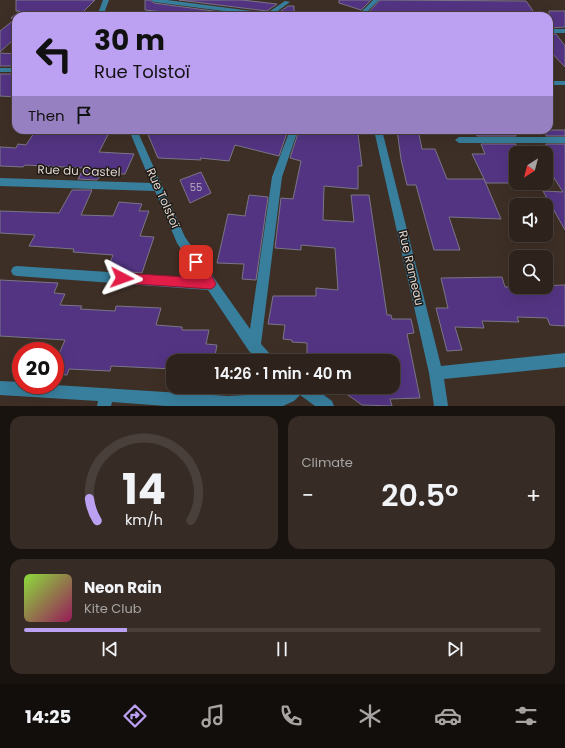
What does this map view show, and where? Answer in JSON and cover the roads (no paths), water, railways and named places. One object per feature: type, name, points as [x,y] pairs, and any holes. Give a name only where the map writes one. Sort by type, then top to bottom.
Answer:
[{"type":"street","points":[[102,12],[106,0]]},
{"type":"street","points":[[154,0],[240,12]]},
{"type":"street","points":[[364,12],[376,0]]},
{"type":"street","points":[[273,12],[287,2]]},
{"type":"street","points":[[553,31],[565,31]]},
{"type":"street","points":[[0,70],[12,70]]},
{"type":"street","points":[[553,83],[565,83]]},
{"type":"street","name":"Rue Tolstoï","points":[[135,134],[181,240],[261,354]]},
{"type":"street","points":[[254,346],[277,177],[293,134]]},
{"type":"street","name":"Rue Rameau","points":[[379,134],[436,373],[441,406]]},
{"type":"street","points":[[459,140],[565,140]]},
{"type":"street","name":"Rue du Castel","points":[[0,182],[158,187]]},
{"type":"street","points":[[17,271],[211,284]]},
{"type":"street","points":[[436,373],[565,360]]},
{"type":"street","points":[[0,388],[106,401],[228,404],[280,400],[291,394]]},
{"type":"street","points":[[311,394],[327,406]]}]
